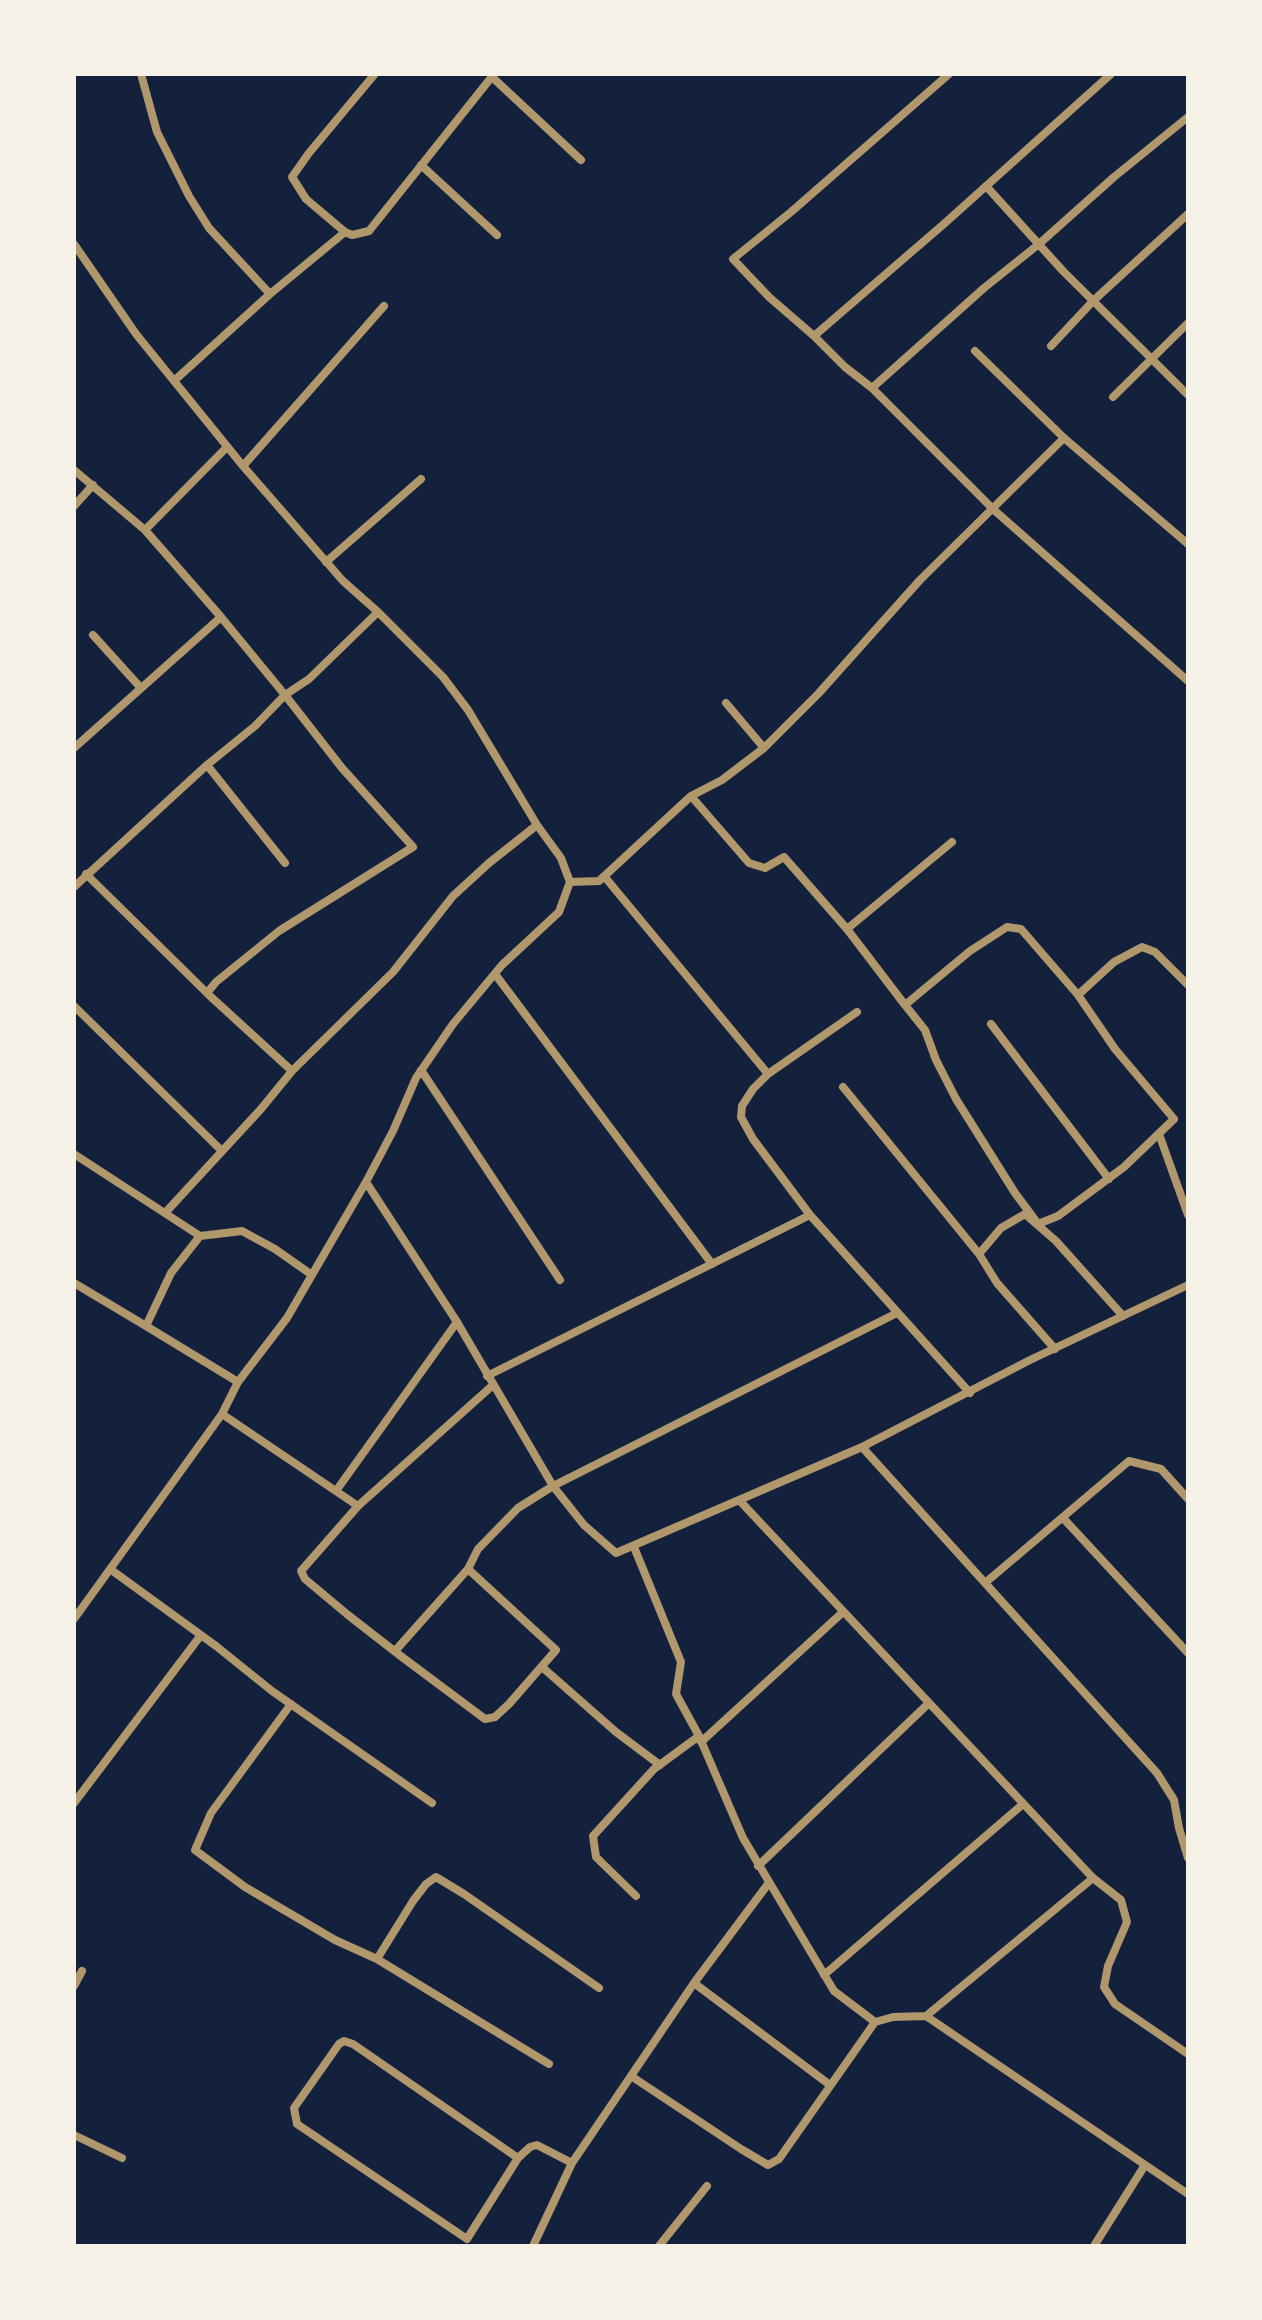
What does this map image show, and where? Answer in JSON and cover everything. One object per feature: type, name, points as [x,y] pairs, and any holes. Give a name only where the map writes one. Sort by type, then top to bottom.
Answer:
[{"type":"street","points":[[141,74],[157,132],[189,196],[209,228],[270,294]]},
{"type":"street","points":[[949,74],[733,259],[769,297],[872,388],[994,510],[1188,681]]},
{"type":"street","points":[[814,336],[1111,74]]},
{"type":"street","points":[[374,75],[292,177],[306,199],[352,235],[369,231],[493,75],[581,160]]},
{"type":"street","points":[[872,388],[984,288],[1188,117]]},
{"type":"street","points":[[421,165],[497,235]]},
{"type":"street","points":[[986,186],[1093,301],[1188,395]]},
{"type":"street","points":[[1051,346],[1093,301],[1188,214]]},
{"type":"street","points":[[175,380],[270,294],[345,232]]},
{"type":"street","points":[[74,244],[136,334],[243,466],[343,581],[443,677],[468,710],[537,825],[561,858],[570,882],[559,912],[495,974],[453,1024],[421,1070],[366,1182],[287,1318],[238,1382],[222,1414],[74,1619]]},
{"type":"street","points":[[243,466],[384,306]]},
{"type":"street","points":[[1113,397],[1188,323]]},
{"type":"street","points":[[975,351],[1064,438],[1188,544]]},
{"type":"street","points":[[570,882],[599,881],[691,796],[722,780],[764,748],[818,694],[920,580],[1064,438]]},
{"type":"street","points":[[145,530],[227,447]]},
{"type":"street","points":[[74,470],[145,530],[221,617],[342,768],[413,847],[279,931],[216,982],[207,993]]},
{"type":"street","points":[[326,562],[421,479]]},
{"type":"street","points":[[74,506],[93,485]]},
{"type":"street","points":[[74,887],[207,765],[255,726],[285,695],[309,679],[378,612]]},
{"type":"street","points":[[74,748],[221,617]]},
{"type":"street","points":[[93,635],[140,687]]},
{"type":"street","points":[[726,703],[764,748]]},
{"type":"street","points":[[207,765],[285,863]]},
{"type":"street","points":[[691,796],[749,863],[765,868],[784,857],[847,929],[925,1030],[956,1099],[1015,1193],[1038,1224],[1123,1316]]},
{"type":"street","points":[[165,1213],[292,1071],[393,972],[453,896],[537,825]]},
{"type":"street","points":[[847,929],[952,842]]},
{"type":"street","points":[[86,874],[292,1071]]},
{"type":"street","points":[[604,876],[768,1074]]},
{"type":"street","points":[[905,1005],[970,951],[1007,927],[1021,929],[1078,995],[1115,1049],[1174,1119],[1147,1148],[1109,1179],[1058,1216],[1038,1224]]},
{"type":"street","points":[[1078,995],[1114,962],[1142,947],[1155,952],[1188,985]]},
{"type":"street","points":[[495,974],[712,1264]]},
{"type":"street","points":[[74,1006],[222,1151]]},
{"type":"street","points":[[857,1012],[768,1074],[747,1097],[741,1117],[753,1139],[810,1215],[970,1393]]},
{"type":"street","points":[[991,1024],[1109,1179]]},
{"type":"street","points":[[421,1070],[560,1280]]},
{"type":"street","points":[[843,1087],[979,1254],[997,1283],[1055,1349]]},
{"type":"street","points":[[1159,1134],[1188,1215]]},
{"type":"street","points":[[74,1154],[200,1236],[242,1231],[312,1275]]},
{"type":"street","points":[[366,1182],[457,1322],[553,1486],[584,1525],[616,1553],[862,1447],[1188,1285]]},
{"type":"street","points":[[979,1254],[1001,1228],[1025,1214],[1038,1224]]},
{"type":"street","points":[[487,1376],[810,1215]]},
{"type":"street","points":[[146,1326],[171,1273],[200,1236]]},
{"type":"street","points":[[74,1283],[238,1382]]},
{"type":"street","points":[[395,1651],[468,1569],[478,1549],[494,1530],[518,1508],[553,1486],[897,1313]]},
{"type":"street","points":[[336,1491],[457,1322]]},
{"type":"street","points":[[468,1569],[556,1650],[509,1704],[495,1717],[485,1719],[305,1579],[301,1571],[358,1506],[493,1385]]},
{"type":"street","points":[[222,1414],[358,1506]]},
{"type":"street","points":[[862,1447],[1157,1773],[1174,1800],[1188,1858]]},
{"type":"street","points":[[985,1583],[1129,1461],[1161,1469],[1188,1499]]},
{"type":"street","points":[[740,1501],[1093,1878],[1121,1900],[1127,1922],[1108,1966],[1104,1987],[1115,2004],[1188,2054]]},
{"type":"street","points":[[1063,1518],[1188,1653]]},
{"type":"street","points":[[634,1547],[681,1662],[676,1694],[700,1739],[743,1838],[834,1991],[875,2022]]},
{"type":"street","points":[[110,1569],[291,1704],[432,1803]]},
{"type":"street","points":[[636,1896],[596,1857],[593,1836],[607,1817],[660,1765],[700,1739],[843,1612]]},
{"type":"street","points":[[74,1803],[201,1635]]},
{"type":"street","points":[[542,1667],[616,1732],[660,1765]]},
{"type":"street","points":[[758,1866],[929,1703]]},
{"type":"street","points":[[291,1704],[211,1813],[195,1850],[245,1887],[335,1940],[377,1959],[549,2064]]},
{"type":"street","points":[[824,1975],[1023,1804]]},
{"type":"street","points":[[377,1959],[420,1892],[436,1877],[599,1988]]},
{"type":"street","points":[[926,2016],[1093,1878]]},
{"type":"street","points":[[533,2246],[572,2163],[694,1983],[768,1884]]},
{"type":"street","points":[[74,1986],[82,1971]]},
{"type":"street","points":[[694,1983],[830,2085]]},
{"type":"street","points":[[631,2076],[768,2165],[779,2159],[875,2022],[893,2017],[926,2016],[1188,2194]]},
{"type":"street","points":[[518,2158],[353,2044],[344,2041],[294,2108],[297,2124],[467,2239],[518,2158],[530,2147],[537,2145],[572,2163]]},
{"type":"street","points":[[74,2135],[122,2158]]},
{"type":"street","points":[[1094,2246],[1145,2165]]},
{"type":"street","points":[[659,2246],[707,2186]]}]
